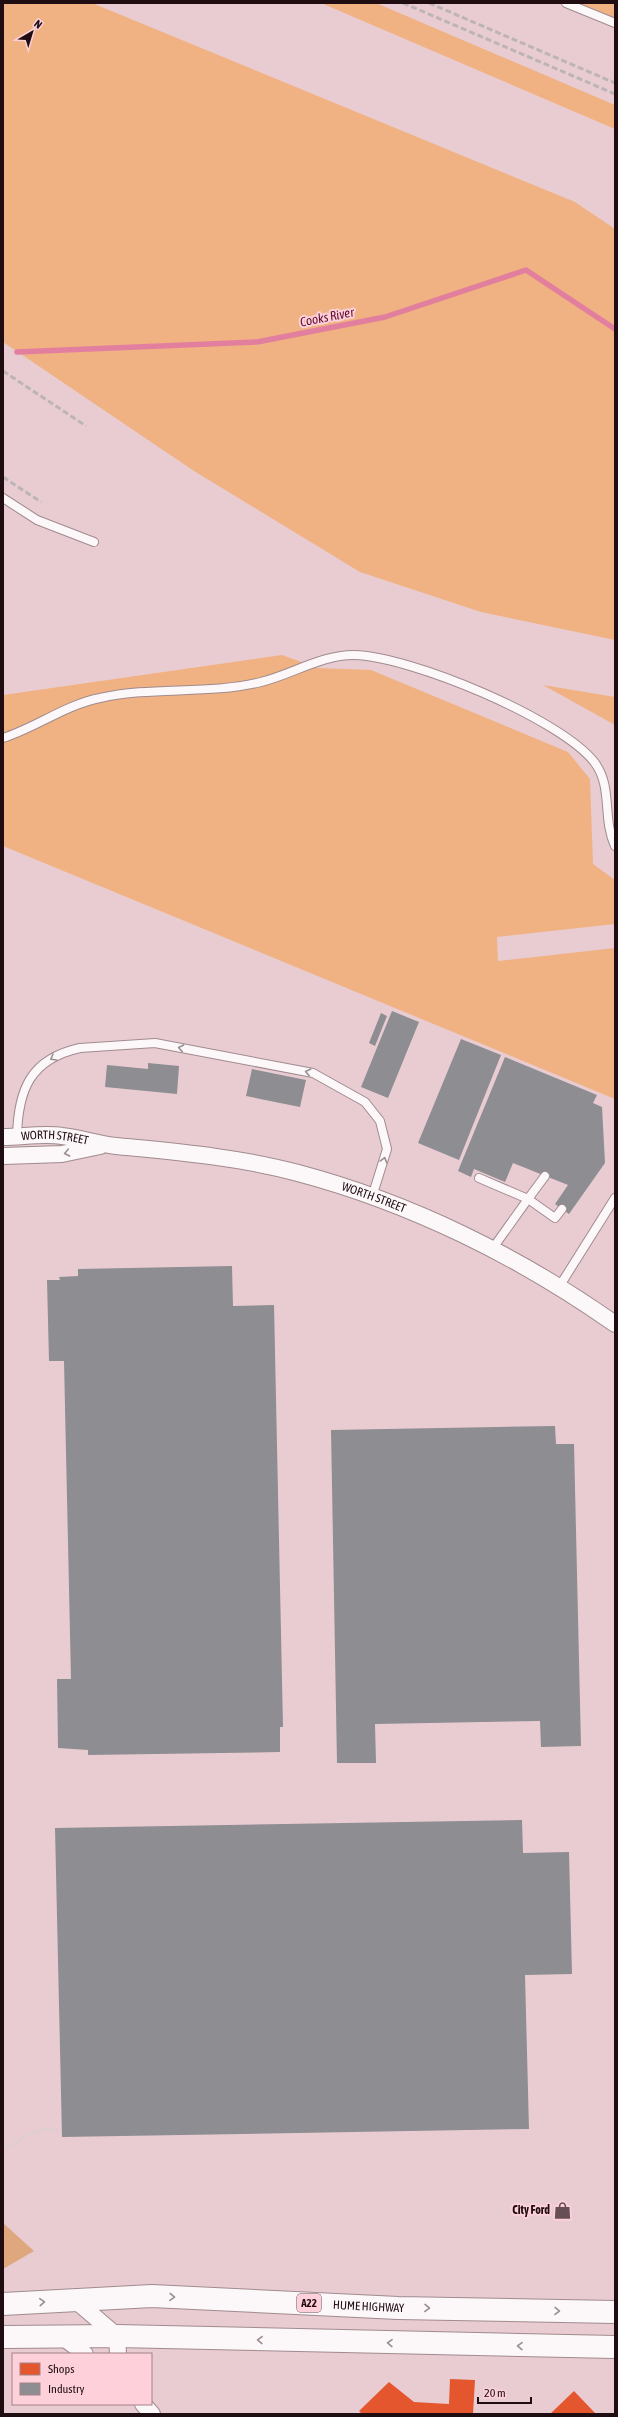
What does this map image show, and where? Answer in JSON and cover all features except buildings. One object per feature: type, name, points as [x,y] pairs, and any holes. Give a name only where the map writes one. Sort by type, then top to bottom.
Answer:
[{"type":"highway","name":"HUME HIGHWAY","points":[[3,2304],[152,2296],[398,2308],[615,2312]]},
{"type":"highway","points":[[3,2337],[60,2335],[117,2345],[615,2347]]},
{"type":"street","name":"WORTH STREET","points":[[10,1137],[61,1136],[106,1145],[187,1152],[237,1160],[298,1173],[372,1197],[493,1248],[559,1287],[615,1324]]},
{"type":"street","name":"WORTH STREET","points":[[3,1156],[62,1154],[106,1145]]},
{"type":"street","points":[[74,2300],[117,2345]]},
{"type":"street","points":[[60,2335],[84,2353]]},
{"type":"street","points":[[144,2405],[152,2414]]},
{"type":"lane","points":[[566,3],[615,23]]},
{"type":"lane","points":[[3,498],[37,520],[94,542]]},
{"type":"lane","points":[[3,738],[74,705],[99,698],[159,690],[245,685],[263,682],[325,658],[356,655],[375,658],[473,687],[570,739],[585,751],[602,775],[607,787],[611,837],[615,846]]},
{"type":"lane","points":[[10,1137],[23,1090],[37,1070],[46,1062],[68,1051],[80,1048],[156,1043],[313,1073],[366,1102],[380,1121],[387,1149],[372,1197]]},
{"type":"lane","points":[[493,1248],[545,1176]]},
{"type":"lane","points":[[479,1178],[528,1199],[555,1218],[562,1209]]},
{"type":"lane","points":[[559,1287],[615,1198]]},
{"type":"path","points":[[6,2148],[38,2130],[58,2128]]},
{"type":"shaded area","points":[[3,3],[92,3],[575,202],[615,229],[615,640],[481,612],[360,572],[194,471],[3,342]]},
{"type":"shaded area","points":[[321,3],[376,3],[615,105],[615,129]]},
{"type":"shaded area","points":[[569,3],[615,3],[615,23]]},
{"type":"shaded area","points":[[282,655],[318,668],[371,670],[568,752],[590,779],[593,864],[615,880],[615,924],[497,937],[498,961],[615,948],[615,1099],[3,846],[3,695]]},
{"type":"shaded area","points":[[543,685],[615,697],[615,725]]},
{"type":"shaded area","points":[[3,2223],[34,2251],[3,2269]]},
{"type":"waterway","name":"Cooks River","points":[[17,352],[257,342],[385,317],[526,270],[615,329]]},
{"type":"railway","points":[[403,3],[615,94]]},
{"type":"railway","points":[[429,3],[615,83]]},
{"type":"railway","points":[[3,371],[86,426]]},
{"type":"railway","points":[[3,477],[41,502]]},
{"type":"place","name":"City Ford","points":[[563,2210]]}]
